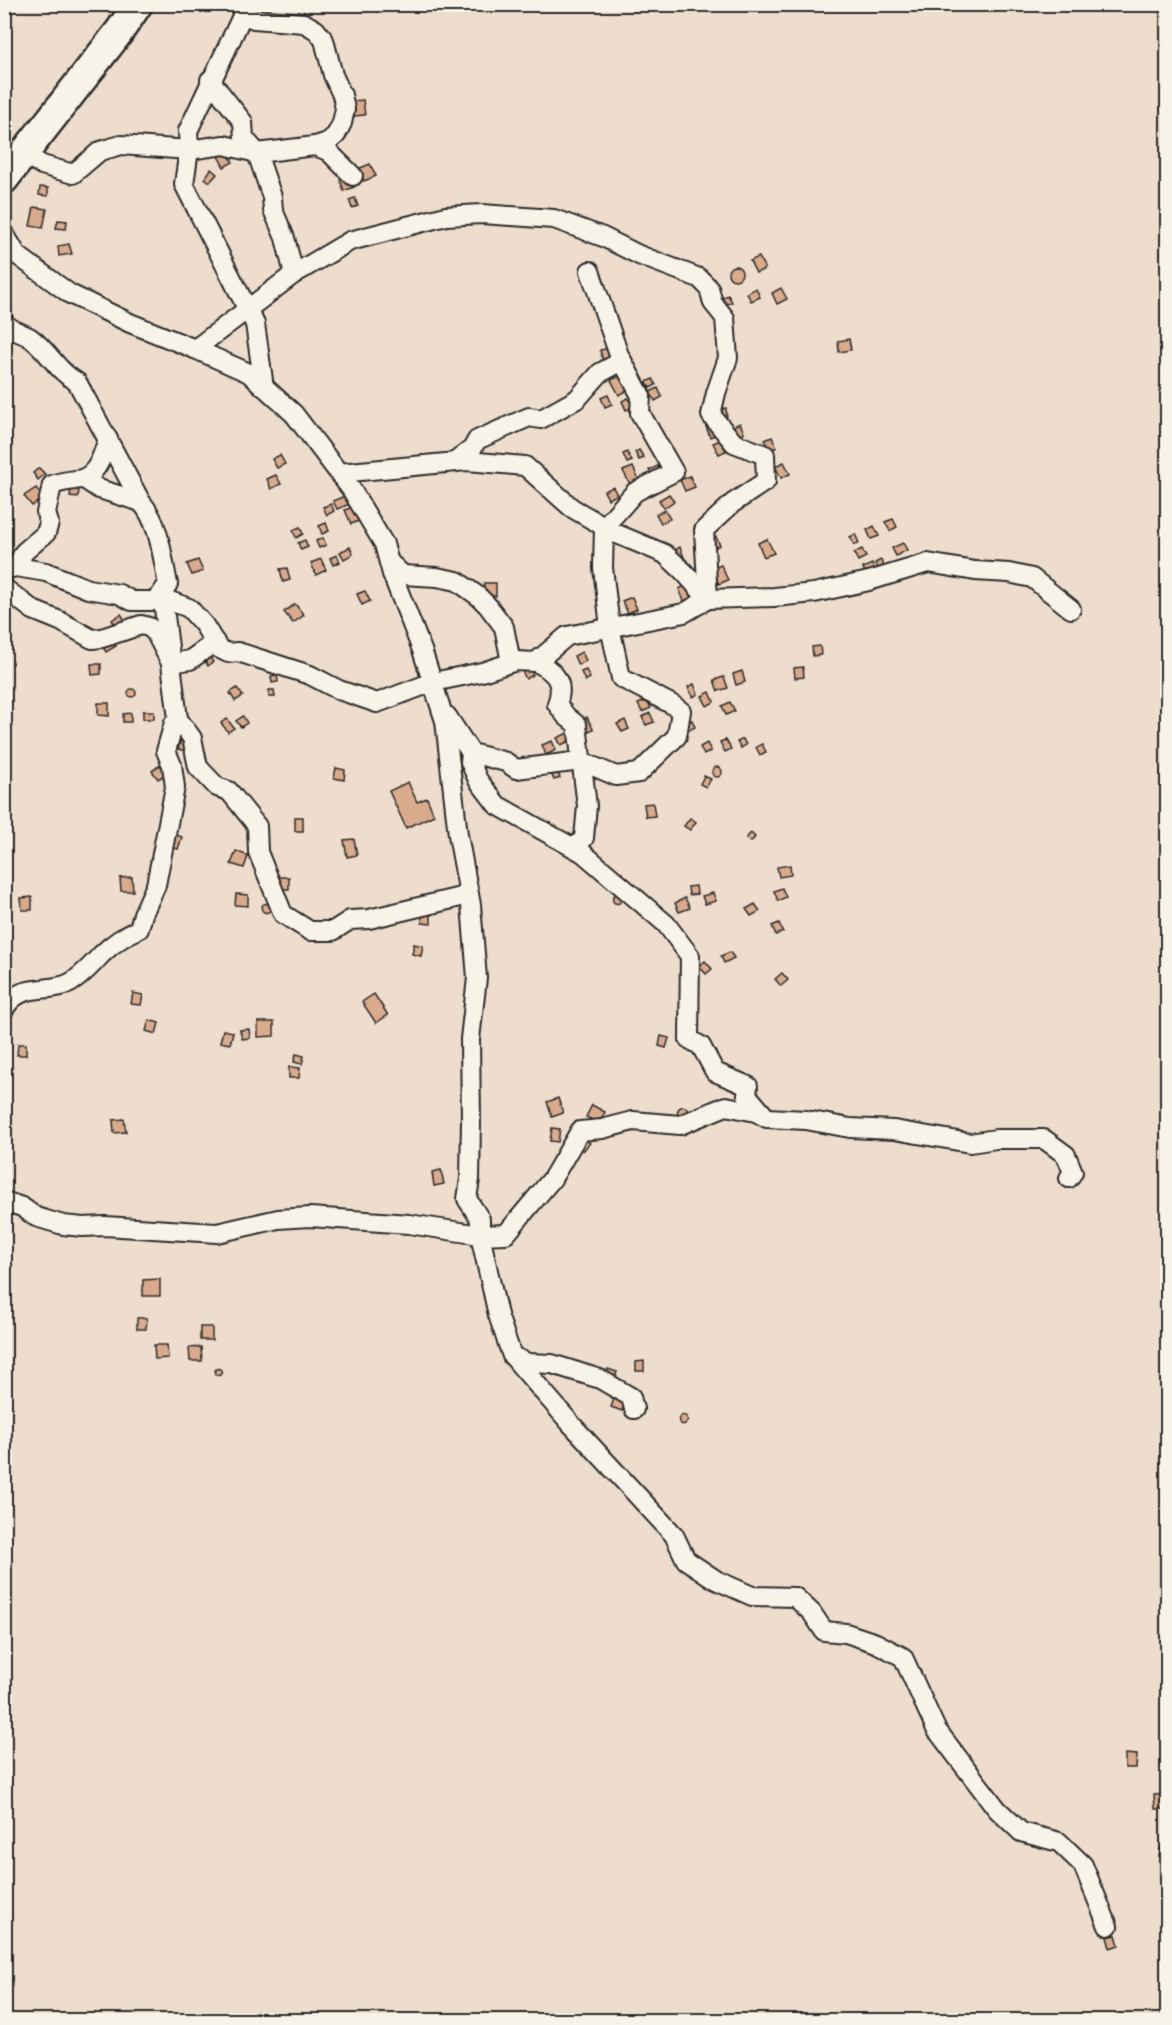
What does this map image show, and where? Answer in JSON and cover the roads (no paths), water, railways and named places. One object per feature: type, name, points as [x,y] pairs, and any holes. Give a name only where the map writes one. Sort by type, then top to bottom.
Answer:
[{"type":"main road","points":[[4,179],[138,4]]},
{"type":"street","points":[[24,154],[42,165],[73,174],[100,151],[121,145],[189,150],[224,146],[257,153],[315,146],[328,142],[336,135],[345,109],[324,40],[316,30],[304,23],[254,20],[241,9],[188,131],[189,150],[184,184],[255,324],[264,387]]},
{"type":"street","points":[[210,80],[243,122],[244,138],[257,153],[272,197],[273,210],[285,238],[294,274]]},
{"type":"street","points":[[315,146],[328,151],[353,176]]},
{"type":"street","points":[[195,349],[294,274],[350,241],[446,216],[482,214],[554,219],[699,278],[709,288],[713,303],[725,318],[729,358],[716,393],[711,415],[734,443],[765,455],[766,467],[766,481],[733,502],[704,530],[708,599]]},
{"type":"street","points":[[4,233],[17,255],[70,294],[130,323],[249,373],[294,414],[351,489],[384,544],[445,721],[458,835],[469,895],[477,978],[470,1039],[470,1179],[467,1199],[480,1219],[480,1235],[498,1315],[512,1356],[572,1425],[674,1535],[686,1560],[716,1580],[752,1596],[795,1597],[812,1613],[824,1631],[846,1633],[876,1643],[903,1657],[936,1729],[997,1809],[1021,1832],[1059,1842],[1083,1865],[1108,1926]]},
{"type":"street","points":[[471,753],[506,762],[516,769],[581,762],[616,776],[639,773],[677,736],[681,711],[621,678],[610,627],[603,568],[604,527],[635,492],[674,472],[640,413],[641,396],[622,360],[590,271]]},
{"type":"street","points":[[4,322],[8,328],[32,339],[68,377],[77,382],[141,502],[147,508],[157,527],[168,584],[160,600],[178,719],[192,738],[198,767],[217,787],[229,791],[257,826],[258,852],[283,914],[310,931],[333,931],[350,920],[369,918],[469,895]]},
{"type":"street","points":[[456,461],[472,448],[477,440],[530,417],[541,418],[577,399],[600,373],[622,360]]},
{"type":"street","points":[[10,568],[46,532],[49,523],[46,513],[52,485],[84,479],[99,465],[108,440]]},
{"type":"street","points":[[339,473],[456,461],[525,466],[572,508],[604,527],[665,554],[708,599]]},
{"type":"street","points":[[84,479],[99,489],[141,502]]},
{"type":"street","points":[[389,562],[404,575],[457,581],[478,596],[504,627],[511,662]]},
{"type":"street","points":[[536,662],[567,636],[684,613],[708,599],[814,593],[869,581],[928,563],[1010,573],[1032,578],[1071,609]]},
{"type":"street","points":[[10,568],[46,572],[88,590],[118,594],[132,601],[170,601],[189,608],[204,625],[218,648],[228,653],[238,652],[310,675],[339,690],[377,704],[433,682],[482,672],[516,661],[536,662],[557,676],[560,695],[557,704],[577,725],[587,806],[584,838],[575,848]]},
{"type":"street","points":[[4,588],[33,610],[60,621],[92,639],[141,625],[149,627],[155,632],[171,663]]},
{"type":"street","points":[[171,663],[190,660],[215,642]]},
{"type":"street","points":[[440,704],[471,753],[470,762],[478,780],[497,805],[584,853],[666,924],[690,957],[689,1039],[701,1046],[714,1072],[748,1086],[747,1095],[767,1118]]},
{"type":"street","points":[[4,1010],[9,1001],[22,993],[69,984],[126,935],[139,929],[156,885],[175,787],[172,765],[166,750],[174,723],[178,719]]},
{"type":"street","points":[[4,1201],[22,1207],[36,1217],[63,1225],[83,1227],[105,1226],[217,1233],[278,1219],[310,1217],[409,1224],[480,1235],[506,1234],[552,1179],[580,1131],[602,1129],[633,1121],[680,1125],[726,1106],[756,1112],[767,1118],[806,1120],[850,1128],[894,1130],[970,1143],[996,1139],[1044,1139],[1066,1155],[1072,1172],[1068,1178]]},
{"type":"street","points":[[512,1356],[528,1363],[552,1364],[600,1379],[631,1397],[634,1408]]}]
